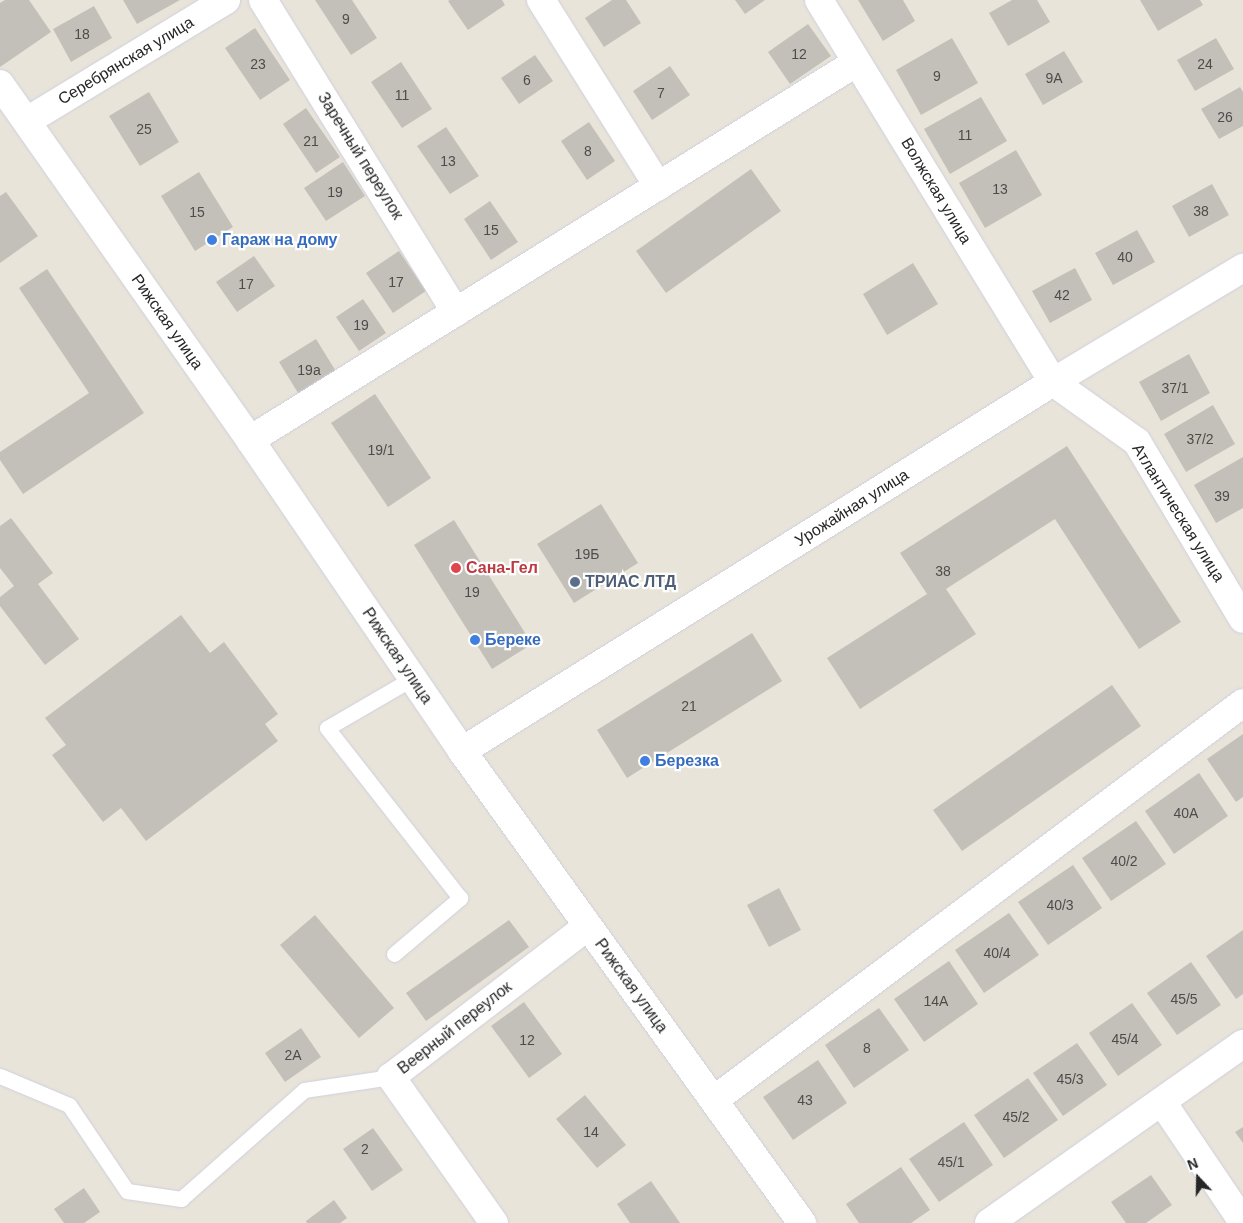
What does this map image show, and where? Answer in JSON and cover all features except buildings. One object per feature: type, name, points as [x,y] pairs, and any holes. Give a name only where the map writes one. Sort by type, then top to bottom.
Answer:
[{"type":"street","name":"Серебрянская улица","points":[[27,121],[226,0]]},
{"type":"street","name":"Заречный переулок","points":[[263,0],[456,312]]},
{"type":"street","points":[[541,0],[658,186]]},
{"type":"street","name":"Волжская улица","points":[[819,0],[1053,382]]},
{"type":"street","points":[[250,440],[857,62]]},
{"type":"street","name":"Рижская улица","points":[[0,84],[250,440],[462,751],[802,1223]]},
{"type":"street","name":"Урожайная улица","points":[[462,751],[1053,382],[1243,268]]},
{"type":"street","name":"Атлантическая улица","points":[[1053,382],[1137,442],[1243,619]]},
{"type":"street","points":[[714,1100],[1243,703]]},
{"type":"street","name":"Веерный переулок","points":[[494,1223],[392,1078],[588,926]]},
{"type":"street","points":[[990,1223],[1243,1044]]},
{"type":"street","points":[[1162,1102],[1233,1208],[1241,1223]]},
{"type":"lane","points":[[394,954],[460,898],[327,728],[413,678]]},
{"type":"lane","points":[[0,1076],[69,1105],[128,1191],[181,1199],[304,1090],[392,1078]]},
{"type":"place","name":"Гараж на дому","points":[[212,240]]},
{"type":"place","name":"Сана-Гел","points":[[456,568]]},
{"type":"place","name":"ТРИАС ЛТД","points":[[575,582]]},
{"type":"place","name":"Береке","points":[[475,640]]},
{"type":"place","name":"Березка","points":[[645,761]]}]
